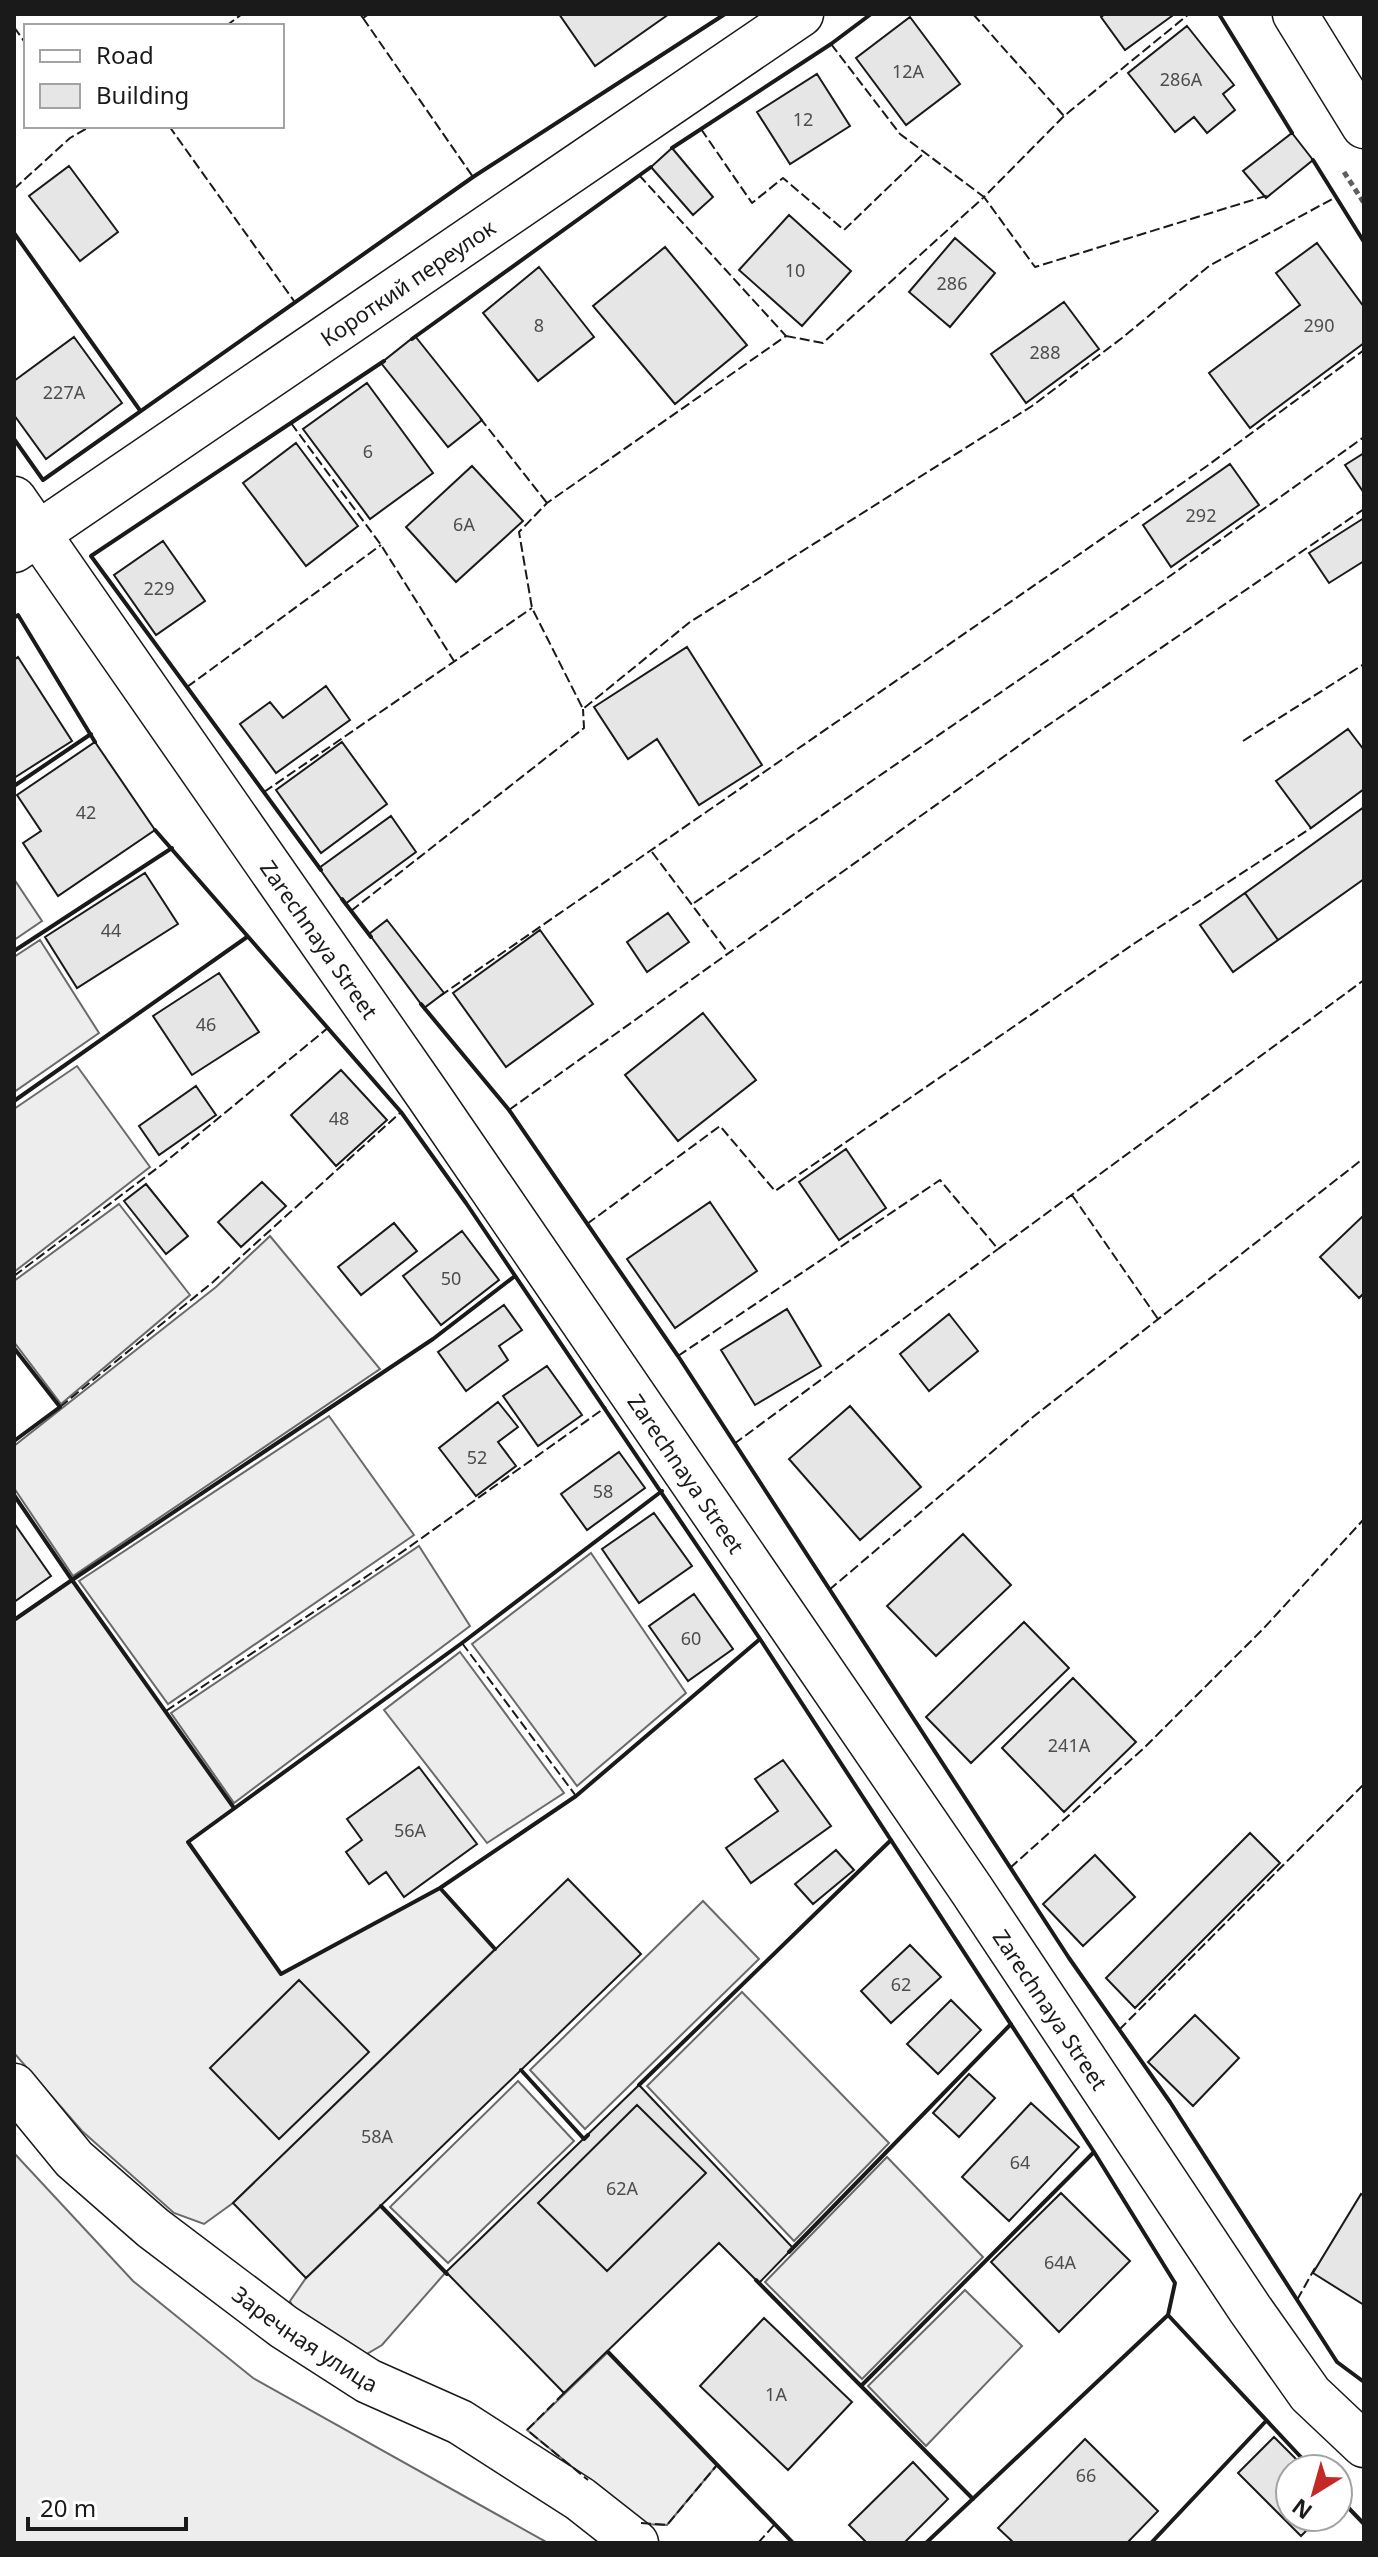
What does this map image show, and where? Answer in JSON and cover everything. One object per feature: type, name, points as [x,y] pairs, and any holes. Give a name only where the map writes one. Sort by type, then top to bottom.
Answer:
[{"type":"street","name":"Короткий переулок","points":[[28,542],[801,14]]},
{"type":"street","points":[[1295,14],[1364,126]]},
{"type":"street","name":"Zarechnaya Street","points":[[14,499],[28,542],[104,630],[437,1108],[954,1863],[1250,2309],[1310,2394],[1364,2445]]},
{"type":"street","name":"Заречная улица","points":[[14,2086],[74,2159],[153,2228],[284,2327],[368,2381],[460,2422],[580,2499],[636,2543]]},
{"type":"shaded area","points":[[14,879],[42,921],[14,940]]},
{"type":"shaded area","points":[[40,940],[99,1033],[14,1092],[14,957]]},
{"type":"shaded area","points":[[77,1066],[150,1167],[14,1272],[14,1109]]},
{"type":"shaded area","points":[[119,1204],[190,1295],[61,1404],[14,1342],[14,1281]]},
{"type":"shaded area","points":[[270,1236],[380,1369],[73,1576],[14,1488],[14,1446],[216,1287]]},
{"type":"shaded area","points":[[329,1416],[414,1535],[168,1704],[79,1581]]},
{"type":"shaded area","points":[[419,1546],[470,1626],[234,1803],[171,1713]]},
{"type":"shaded area","points":[[591,1553],[686,1693],[577,1786],[472,1644]]},
{"type":"shaded area","points":[[72,1580],[234,1808],[188,1842],[281,1974],[440,1888],[495,1949],[233,2203],[204,2224],[174,2213],[82,2131],[14,2053],[14,1620]]},
{"type":"shaded area","points":[[460,1652],[564,1793],[487,1843],[384,1710]]},
{"type":"shaded area","points":[[703,1901],[759,1959],[585,2129],[530,2070]]},
{"type":"shaded area","points":[[742,1992],[889,2143],[794,2241],[647,2086]]},
{"type":"shaded area","points":[[518,2081],[574,2141],[448,2263],[390,2207]]},
{"type":"shaded area","points":[[14,2153],[133,2281],[253,2378],[548,2543],[14,2543]]},
{"type":"shaded area","points":[[887,2157],[983,2257],[862,2379],[765,2282]]},
{"type":"shaded area","points":[[381,2206],[446,2272],[382,2345],[365,2355],[298,2320],[290,2301],[306,2278]]},
{"type":"shaded area","points":[[965,2290],[1022,2346],[926,2446],[868,2386]]},
{"type":"shaded area","points":[[608,2352],[717,2465],[667,2525],[642,2524],[527,2430]]},
{"type":"building","points":[[559,14],[669,14],[595,66]]},
{"type":"building","points":[[1105,14],[1172,16],[1125,50],[1101,17]]},
{"type":"building","points":[[910,17],[960,84],[906,125],[856,58]]},
{"type":"building","points":[[1187,26],[1234,85],[1223,94],[1235,110],[1207,133],[1194,117],[1175,132],[1128,73]]},
{"type":"building","points":[[817,74],[850,126],[790,164],[757,112]]},
{"type":"building","points":[[1292,133],[1313,160],[1266,198],[1243,171]]},
{"type":"building","points":[[672,148],[713,197],[693,215],[651,167]]},
{"type":"building","points":[[69,166],[118,232],[80,261],[29,196]]},
{"type":"building","points":[[789,215],[851,271],[802,326],[739,270]]},
{"type":"building","points":[[955,238],[995,273],[950,327],[909,292]]},
{"type":"building","points":[[1317,243],[1364,307],[1364,343],[1250,428],[1209,373],[1300,305],[1276,273]]},
{"type":"building","points":[[665,247],[747,345],[675,404],[593,306]]},
{"type":"building","points":[[539,267],[594,337],[538,381],[483,313]]},
{"type":"building","points":[[1064,302],[1099,349],[1026,403],[991,354]]},
{"type":"building","points":[[415,336],[482,420],[448,447],[381,363]]},
{"type":"building","points":[[74,337],[122,403],[46,459],[14,415],[14,381]]},
{"type":"building","points":[[367,383],[433,473],[370,519],[303,429]]},
{"type":"building","points":[[296,443],[358,526],[306,566],[243,483]]},
{"type":"building","points":[[1364,453],[1364,493],[1345,465]]},
{"type":"building","points":[[1230,464],[1259,505],[1171,567],[1143,525]]},
{"type":"building","points":[[472,466],[523,521],[456,582],[406,527]]},
{"type":"building","points":[[1364,518],[1364,561],[1329,583],[1309,553]]},
{"type":"building","points":[[163,541],[205,601],[156,635],[114,575]]},
{"type":"building","points":[[687,647],[762,765],[699,805],[657,739],[628,759],[594,707]]},
{"type":"building","points":[[18,657],[72,741],[14,778],[14,660]]},
{"type":"building","points":[[326,686],[350,720],[276,773],[240,724],[270,702],[283,718]]},
{"type":"building","points":[[1348,729],[1364,750],[1364,789],[1311,828],[1276,781]]},
{"type":"building","points":[[95,742],[155,830],[58,896],[23,843],[41,831],[17,795]]},
{"type":"building","points":[[342,742],[387,804],[321,853],[276,790]]},
{"type":"building","points":[[1364,807],[1364,879],[1278,940],[1245,893]]},
{"type":"building","points":[[391,816],[416,852],[345,904],[319,868]]},
{"type":"building","points":[[145,873],[178,924],[77,988],[45,937]]},
{"type":"building","points":[[1245,893],[1278,940],[1233,972],[1200,925]]},
{"type":"building","points":[[668,913],[689,942],[647,972],[627,942]]},
{"type":"building","points":[[387,920],[444,993],[424,1008],[369,934]]},
{"type":"building","points":[[540,930],[593,1004],[506,1067],[453,993]]},
{"type":"building","points":[[219,973],[259,1032],[192,1075],[153,1016]]},
{"type":"building","points":[[703,1013],[756,1080],[678,1141],[625,1075]]},
{"type":"building","points":[[341,1070],[387,1120],[336,1166],[291,1115]]},
{"type":"building","points":[[196,1086],[216,1115],[159,1155],[139,1126]]},
{"type":"building","points":[[846,1149],[886,1208],[839,1240],[799,1182]]},
{"type":"building","points":[[262,1182],[286,1206],[241,1247],[218,1222]]},
{"type":"building","points":[[146,1184],[188,1236],[166,1254],[124,1201]]},
{"type":"building","points":[[710,1202],[757,1271],[675,1328],[627,1259]]},
{"type":"building","points":[[1364,1215],[1364,1293],[1359,1298],[1320,1257]]},
{"type":"building","points":[[394,1223],[417,1251],[361,1295],[338,1267]]},
{"type":"building","points":[[462,1231],[499,1280],[441,1325],[403,1276]]},
{"type":"building","points":[[504,1305],[522,1330],[499,1346],[508,1360],[466,1391],[438,1352]]},
{"type":"building","points":[[787,1309],[821,1366],[755,1405],[721,1350]]},
{"type":"building","points":[[949,1314],[978,1351],[929,1391],[900,1354]]},
{"type":"building","points":[[547,1366],[582,1415],[538,1446],[503,1396]]},
{"type":"building","points":[[498,1402],[518,1427],[498,1442],[516,1466],[476,1496],[439,1448]]},
{"type":"building","points":[[850,1406],[921,1487],[860,1540],[789,1459]]},
{"type":"building","points":[[619,1452],[645,1488],[587,1530],[561,1494]]},
{"type":"building","points":[[654,1513],[692,1566],[639,1603],[602,1549]]},
{"type":"building","points":[[14,1523],[51,1576],[14,1602]]},
{"type":"building","points":[[963,1534],[1011,1585],[936,1656],[887,1606]]},
{"type":"building","points":[[694,1594],[733,1649],[688,1681],[649,1626]]},
{"type":"building","points":[[1024,1622],[1069,1668],[971,1763],[926,1717]]},
{"type":"building","points":[[1073,1678],[1136,1742],[1064,1812],[1002,1748]]},
{"type":"building","points":[[783,1760],[831,1826],[751,1883],[726,1848],[778,1811],[755,1779]]},
{"type":"building","points":[[419,1767],[477,1844],[404,1897],[386,1872],[369,1884],[346,1852],[362,1840],[347,1819]]},
{"type":"building","points":[[1250,1833],[1280,1863],[1135,2008],[1106,1978]]},
{"type":"building","points":[[836,1850],[854,1870],[813,1904],[795,1884]]},
{"type":"building","points":[[1095,1855],[1135,1897],[1083,1946],[1043,1904]]},
{"type":"building","points":[[568,1879],[641,1954],[306,2278],[233,2203]]},
{"type":"building","points":[[910,1945],[941,1977],[891,2023],[861,1991]]},
{"type":"building","points":[[299,1980],[369,2052],[279,2139],[210,2068]]},
{"type":"building","points":[[951,2000],[981,2030],[938,2074],[907,2044]]},
{"type":"building","points":[[1195,2015],[1239,2058],[1193,2106],[1148,2062]]},
{"type":"building","points":[[969,2074],[995,2098],[959,2137],[933,2113]]},
{"type":"building","points":[[639,2085],[793,2248],[759,2283],[719,2243],[564,2393],[446,2272]],"holes":[[[637,2105],[706,2173],[607,2271],[538,2203]]]},
{"type":"building","points":[[1031,2103],[1079,2147],[1009,2221],[962,2177]]},
{"type":"building","points":[[637,2105],[706,2173],[607,2271],[538,2203]]},
{"type":"building","points":[[1061,2193],[1130,2261],[1059,2332],[991,2262]]},
{"type":"building","points":[[1361,2194],[1364,2196],[1364,2305],[1313,2273]]},
{"type":"building","points":[[764,2318],[852,2402],[788,2470],[700,2386]]},
{"type":"building","points":[[1274,2437],[1290,2453],[1274,2453],[1274,2509],[1238,2473]]},
{"type":"building","points":[[1085,2439],[1158,2511],[1127,2543],[1014,2543],[998,2528]]},
{"type":"building","points":[[913,2462],[948,2499],[904,2543],[867,2543],[849,2525]]},
{"type":"fence","points":[[229,24],[242,14]]},
{"type":"fence","points":[[360,14],[363,18],[369,14]]},
{"type":"fence","points":[[973,14],[1064,116],[1189,14]]},
{"type":"fence","points":[[363,18],[473,177]]},
{"type":"fence","points":[[14,27],[24,41]]},
{"type":"fence","points":[[831,44],[900,134],[984,197],[1064,116]]},
{"type":"fence","points":[[14,189],[70,138],[88,128]]},
{"type":"fence","points":[[170,128],[294,301]]},
{"type":"fence","points":[[701,129],[752,203],[783,178],[844,230],[925,152]]},
{"type":"fence","points":[[639,175],[786,336],[547,503],[519,532],[532,608],[583,709],[690,622],[1032,406],[1122,338],[1209,266],[1336,197]]},
{"type":"fence","points":[[786,336],[823,343],[984,197],[1035,267],[1269,195]]},
{"type":"fence","points":[[440,996],[1207,466],[1364,350]]},
{"type":"fence","points":[[480,418],[547,503]]},
{"type":"fence","points":[[291,423],[381,545],[454,661]]},
{"type":"fence","points":[[694,903],[1163,581],[1364,437]]},
{"type":"fence","points":[[509,1110],[1041,730],[1364,509]]},
{"type":"fence","points":[[187,687],[381,545]]},
{"type":"fence","points":[[264,792],[532,608]]},
{"type":"fence","points":[[1243,741],[1364,664]]},
{"type":"fence","points":[[351,911],[584,728],[583,709]]},
{"type":"fence","points":[[587,1224],[720,1126],[775,1191],[1135,943],[1311,828]]},
{"type":"fence","points":[[652,852],[729,954]]},
{"type":"fence","points":[[678,1356],[940,1180],[998,1249],[1364,980]]},
{"type":"fence","points":[[14,1276],[164,1163],[329,1027]]},
{"type":"fence","points":[[60,1407],[213,1282],[401,1112]]},
{"type":"fence","points":[[829,1590],[1033,1417],[1364,1158]]},
{"type":"fence","points":[[1072,1195],[1158,1319]]},
{"type":"fence","points":[[734,1444],[998,1249]]},
{"type":"fence","points":[[166,1711],[388,1562],[606,1407]]},
{"type":"fence","points":[[1010,1868],[1144,1748],[1264,1628],[1364,1519]]},
{"type":"fence","points":[[462,1643],[576,1796]]},
{"type":"fence","points":[[1119,2030],[1364,1784]]},
{"type":"fence","points":[[1297,2300],[1315,2268]]},
{"type":"fence","points":[[564,2393],[527,2430],[588,2480]]},
{"type":"fence","points":[[641,2523],[667,2525],[717,2465]]},
{"type":"fence","points":[[758,2543],[775,2524]]},
{"type":"wall","points":[[14,439],[43,480],[473,177],[725,14]]},
{"type":"wall","points":[[672,148],[831,44],[871,14]]},
{"type":"wall","points":[[1219,14],[1292,133]]},
{"type":"wall","points":[[1313,160],[1364,242]]},
{"type":"wall","points":[[412,339],[651,167]]},
{"type":"wall","points":[[14,233],[139,409]]},
{"type":"wall","points":[[321,870],[91,556],[384,361]]},
{"type":"wall","points":[[14,618],[18,615],[95,742]]},
{"type":"wall","points":[[14,786],[91,734]]},
{"type":"wall","points":[[155,830],[401,1112],[466,1203],[760,1639],[1094,2152],[1175,2283],[1168,2315],[1297,2453]]},
{"type":"wall","points":[[14,951],[172,848]]},
{"type":"wall","points":[[342,899],[371,937]]},
{"type":"wall","points":[[14,1101],[247,937]]},
{"type":"wall","points":[[421,1004],[509,1110],[678,1356],[1069,1958],[1170,2102],[1337,2362],[1364,2382]]},
{"type":"wall","points":[[14,1495],[72,1580],[433,1339],[515,1276]]},
{"type":"wall","points":[[14,1348],[60,1407],[14,1441]]},
{"type":"wall","points":[[662,1491],[462,1643],[188,1842],[281,1974],[440,1888],[576,1796],[760,1639]]},
{"type":"wall","points":[[14,1620],[72,1580],[234,1808]]},
{"type":"wall","points":[[639,2085],[891,1840]]},
{"type":"wall","points":[[440,1888],[495,1949]]},
{"type":"wall","points":[[789,2252],[1011,2024]]},
{"type":"wall","points":[[521,2070],[584,2139],[588,2135]]},
{"type":"wall","points":[[861,2386],[1094,2152]]},
{"type":"wall","points":[[381,2206],[447,2274]]},
{"type":"wall","points":[[756,2280],[973,2499]]},
{"type":"wall","points":[[926,2543],[1168,2315]]},
{"type":"wall","points":[[608,2352],[793,2543]]},
{"type":"wall","points":[[1151,2543],[1266,2421]]},
{"type":"wall","points":[[1354,2514],[1364,2524]]}]
